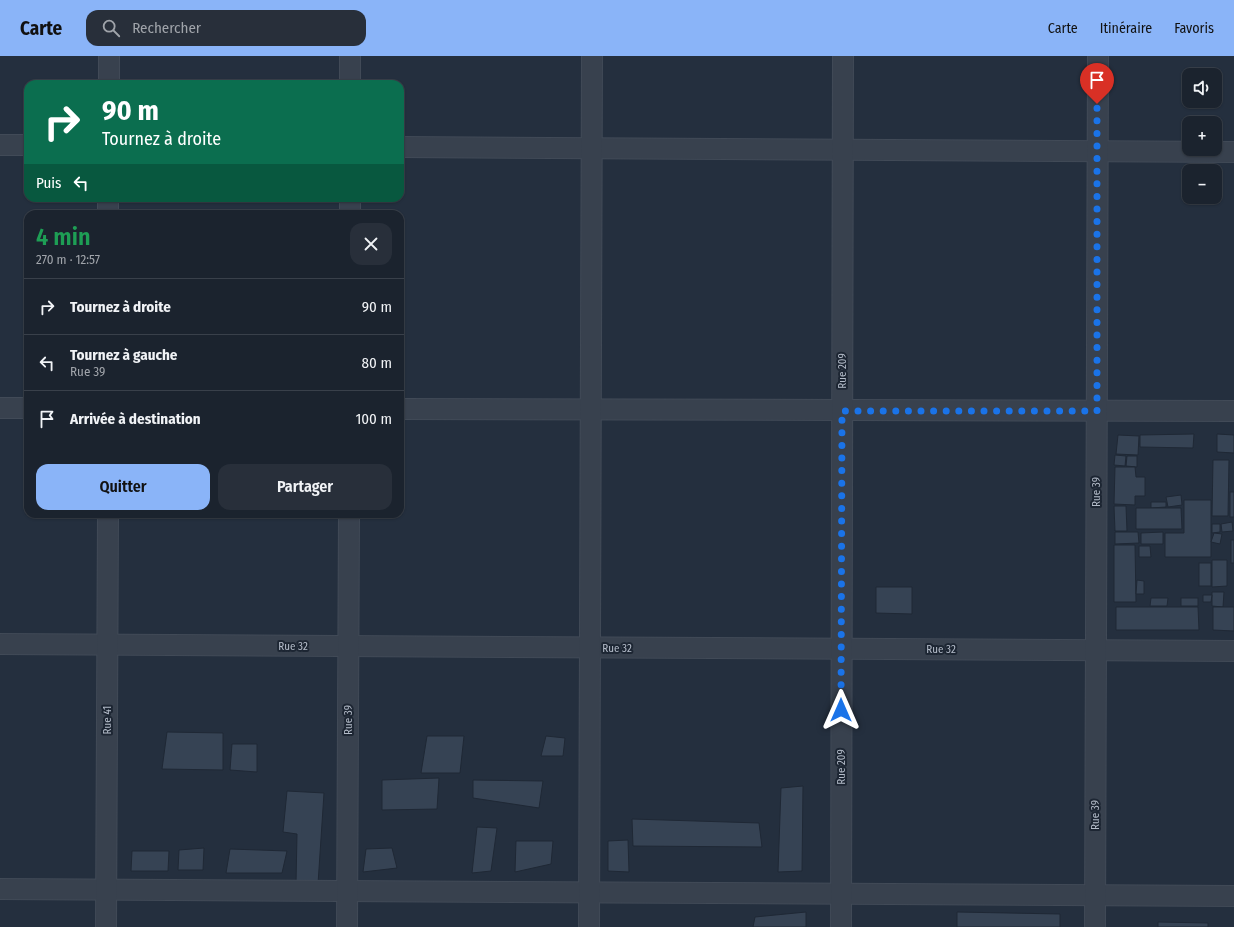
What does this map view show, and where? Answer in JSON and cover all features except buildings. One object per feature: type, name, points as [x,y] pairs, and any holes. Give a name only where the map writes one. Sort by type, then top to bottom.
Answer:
[{"type":"street","points":[[109,56],[109,80]]},
{"type":"street","points":[[350,56],[350,80]]},
{"type":"street","points":[[590,927],[592,56]]},
{"type":"street","name":"Rue 209","points":[[840,927],[843,56]]},
{"type":"street","name":"Rue 39","points":[[1095,927],[1098,56]]},
{"type":"street","points":[[0,145],[24,145]]},
{"type":"street","points":[[404,147],[1234,152]]},
{"type":"street","points":[[0,408],[24,408]]},
{"type":"street","points":[[404,409],[1234,412]]},
{"type":"street","name":"Rue 41","points":[[106,927],[108,518]]},
{"type":"street","name":"Rue 39","points":[[347,927],[349,518]]},
{"type":"street","name":"Rue 32","points":[[0,644],[1234,651]]},
{"type":"street","points":[[0,889],[1234,896]]},
{"type":"route","points":[[841,710],[842,411],[1097,411],[1097,104]]}]
